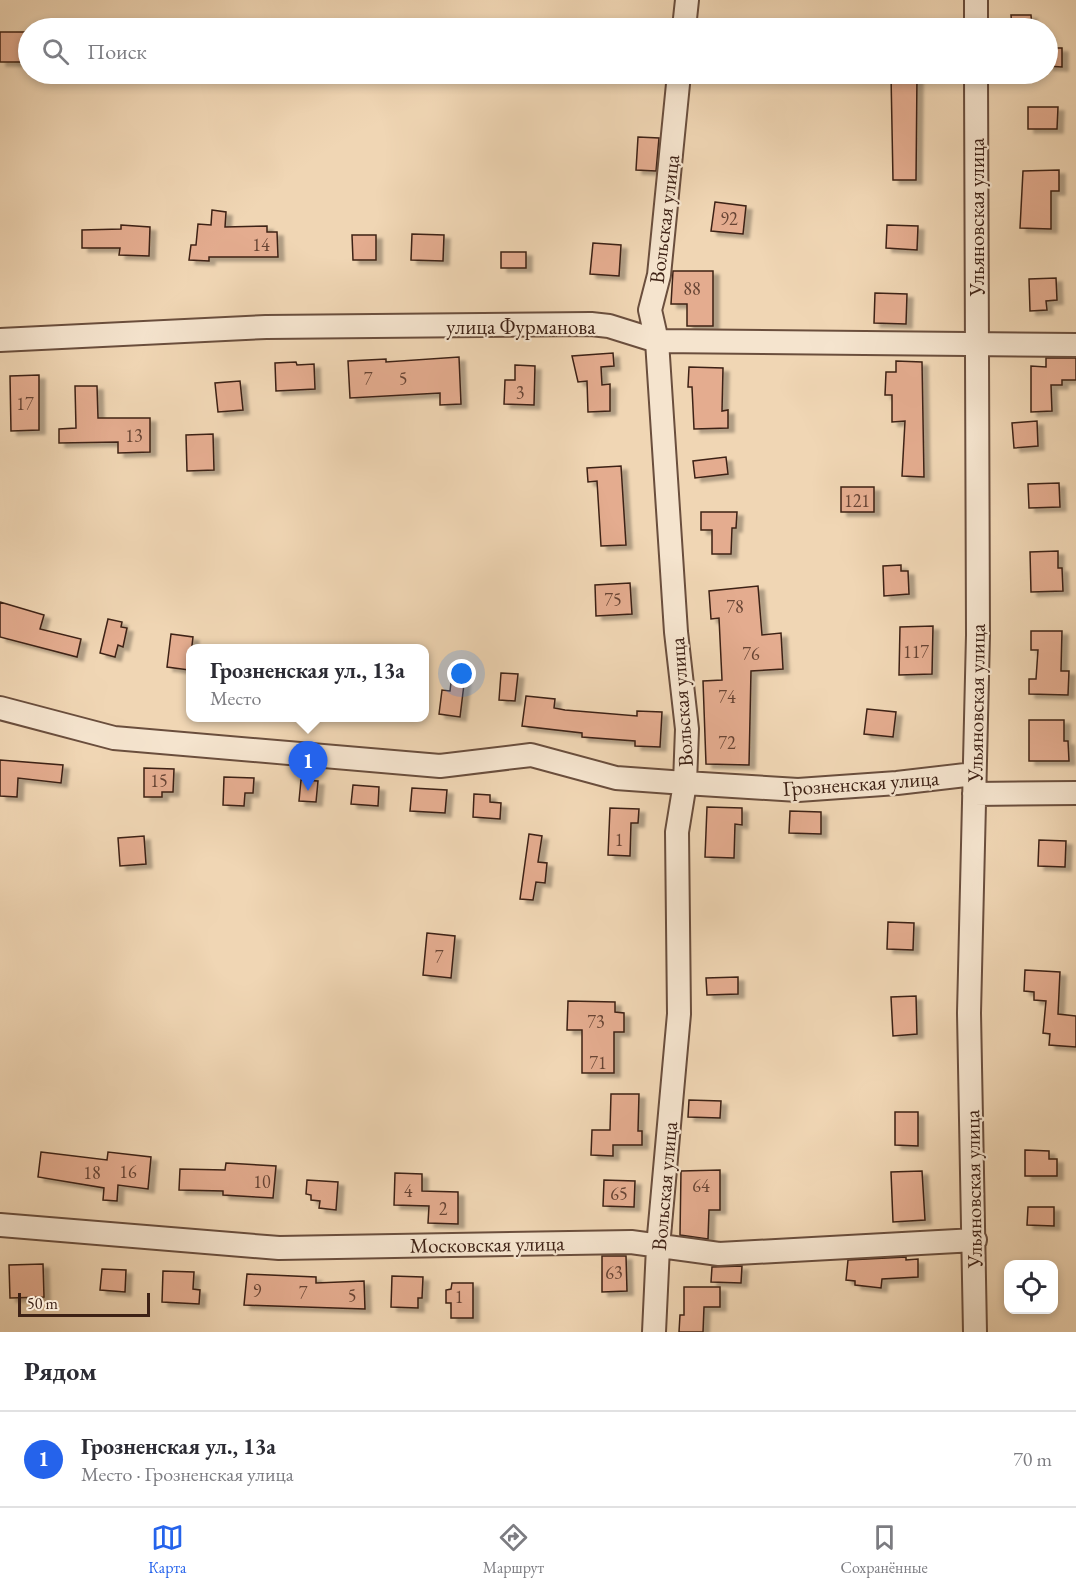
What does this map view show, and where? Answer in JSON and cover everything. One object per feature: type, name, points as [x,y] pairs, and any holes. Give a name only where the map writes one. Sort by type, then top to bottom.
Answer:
[{"type":"street","points":[[685,18],[687,0]]},
{"type":"street","points":[[976,0],[976,18]]},
{"type":"street","name":"Вольская улица","points":[[654,1332],[658,1247],[679,1014],[677,832],[685,783],[687,729],[676,632],[657,340],[650,310],[659,275],[679,84]]},
{"type":"street","name":"Ульяновская улица","points":[[975,1332],[969,1013],[978,635],[976,84]]},
{"type":"street","name":"улица Фурманова","points":[[0,340],[266,327],[591,324],[609,326],[657,340],[1076,345]]},
{"type":"street","name":"Грозненская улица","points":[[0,708],[114,738],[440,766],[531,756],[616,778],[685,783],[798,790],[897,783],[974,784],[1076,793]]},
{"type":"street","name":"Московская улица","points":[[0,1225],[279,1248],[631,1242],[719,1254],[975,1240]]},
{"type":"building","points":[[1011,15],[1031,15],[1031,18],[1011,18]]},
{"type":"building","points":[[0,32],[18,32],[18,62],[0,62]]},
{"type":"building","points":[[1058,48],[1062,48],[1062,67],[1058,67]]},
{"type":"building","points":[[891,84],[917,84],[916,180],[893,180]]},
{"type":"building","points":[[1028,107],[1058,107],[1057,129],[1028,129]]},
{"type":"building","points":[[638,137],[659,138],[656,171],[636,170]]},
{"type":"building","points":[[1059,170],[1059,191],[1051,191],[1051,229],[1020,228],[1023,171]]},
{"type":"building","points":[[715,202],[746,206],[743,234],[711,231]]},
{"type":"building","points":[[212,210],[226,212],[225,227],[267,226],[267,232],[277,232],[278,257],[209,257],[209,261],[189,260],[191,245],[196,245],[198,224],[211,225]]},
{"type":"building","points":[[121,225],[150,227],[149,256],[119,255],[120,248],[82,248],[82,230],[121,229]]},
{"type":"building","points":[[887,225],[918,226],[917,250],[886,248]]},
{"type":"building","points":[[412,234],[444,235],[443,261],[411,260]]},
{"type":"building","points":[[352,235],[376,235],[376,260],[353,260]]},
{"type":"building","points":[[593,243],[621,245],[619,276],[590,274]]},
{"type":"building","points":[[501,252],[526,252],[526,268],[501,268]]},
{"type":"building","points":[[673,271],[713,271],[713,326],[687,326],[687,304],[671,304]]},
{"type":"building","points":[[1056,278],[1057,300],[1046,301],[1047,310],[1030,311],[1029,279]]},
{"type":"building","points":[[875,293],[907,294],[906,324],[874,323]]},
{"type":"building","points":[[613,353],[614,366],[601,367],[602,385],[610,384],[610,411],[588,412],[587,381],[578,382],[572,356]]},
{"type":"building","points":[[459,357],[461,404],[440,405],[440,393],[350,398],[348,361],[386,359],[386,362]]},
{"type":"building","points":[[1046,358],[1076,358],[1076,380],[1062,380],[1062,385],[1051,385],[1052,411],[1031,412],[1031,366],[1046,367]]},
{"type":"building","points":[[896,361],[922,362],[924,477],[902,476],[905,421],[892,422],[892,395],[885,395],[886,372],[896,372]]},
{"type":"building","points":[[296,362],[297,365],[314,364],[315,389],[276,391],[275,363]]},
{"type":"building","points":[[515,365],[535,366],[534,405],[504,404],[505,380],[515,380]]},
{"type":"building","points":[[689,367],[723,368],[722,411],[728,410],[728,428],[694,429],[692,387],[688,387]]},
{"type":"building","points":[[39,375],[39,430],[11,431],[10,376]]},
{"type":"building","points":[[240,381],[243,410],[218,412],[215,383]]},
{"type":"building","points":[[75,386],[97,386],[98,418],[150,418],[150,452],[118,453],[118,442],[59,443],[59,429],[76,428]]},
{"type":"building","points":[[1037,421],[1038,446],[1014,448],[1012,423]]},
{"type":"building","points":[[213,434],[214,470],[187,471],[186,435]]},
{"type":"building","points":[[726,457],[728,474],[695,478],[693,461]]},
{"type":"building","points":[[621,466],[626,545],[601,546],[597,481],[588,482],[587,468]]},
{"type":"building","points":[[1059,483],[1060,507],[1029,508],[1028,484]]},
{"type":"building","points":[[841,487],[874,487],[874,512],[841,512]]},
{"type":"building","points":[[701,512],[737,512],[736,528],[732,528],[731,554],[712,554],[712,530],[701,530]]},
{"type":"building","points":[[1058,551],[1058,568],[1062,568],[1063,591],[1031,592],[1030,552]]},
{"type":"building","points":[[901,565],[901,571],[908,571],[909,594],[884,596],[883,566]]},
{"type":"building","points":[[630,583],[632,614],[596,616],[595,585]]},
{"type":"building","points":[[758,586],[762,635],[781,633],[783,669],[751,671],[749,765],[706,764],[703,681],[722,680],[719,618],[711,619],[709,591]]},
{"type":"building","points":[[0,602],[44,615],[40,629],[81,639],[77,657],[0,637]]},
{"type":"building","points":[[108,619],[122,622],[121,627],[127,628],[123,647],[118,645],[115,657],[100,653]]},
{"type":"building","points":[[933,626],[932,674],[899,675],[900,627]]},
{"type":"building","points":[[1031,631],[1062,631],[1061,671],[1069,671],[1068,695],[1029,694],[1029,679],[1036,679],[1038,650],[1031,650]]},
{"type":"building","points":[[171,634],[193,637],[192,644],[186,644],[186,670],[167,667]]},
{"type":"building","points":[[501,673],[518,674],[515,701],[499,700]]},
{"type":"building","points":[[452,674],[465,676],[460,717],[439,714],[442,690],[450,691]]},
{"type":"building","points":[[526,696],[555,699],[554,708],[565,710],[637,716],[637,711],[662,712],[660,747],[635,746],[635,741],[582,737],[582,733],[522,726]]},
{"type":"building","points":[[867,709],[896,712],[893,737],[864,734]]},
{"type":"building","points":[[1029,720],[1064,720],[1064,741],[1068,741],[1069,761],[1029,761]]},
{"type":"building","points":[[0,760],[63,765],[61,783],[18,778],[17,797],[0,796]]},
{"type":"building","points":[[144,768],[174,769],[173,792],[162,792],[162,797],[144,797]]},
{"type":"building","points":[[224,777],[254,778],[253,793],[245,793],[244,806],[223,805]]},
{"type":"building","points":[[301,780],[318,781],[316,802],[299,801]]},
{"type":"building","points":[[353,785],[379,787],[378,806],[351,804]]},
{"type":"building","points":[[412,788],[447,790],[445,813],[410,811]]},
{"type":"building","points":[[474,794],[490,795],[490,802],[501,803],[500,819],[473,817]]},
{"type":"building","points":[[707,807],[742,808],[742,825],[735,824],[734,858],[705,857]]},
{"type":"building","points":[[610,808],[639,809],[638,823],[631,823],[630,856],[608,855]]},
{"type":"building","points":[[790,811],[821,812],[821,834],[789,833]]},
{"type":"building","points":[[529,834],[542,836],[538,862],[547,863],[545,883],[536,882],[533,900],[520,899]]},
{"type":"building","points":[[144,836],[146,864],[120,866],[118,838]]},
{"type":"building","points":[[1039,840],[1066,841],[1065,867],[1038,866]]},
{"type":"building","points":[[888,922],[914,923],[913,950],[887,949]]},
{"type":"building","points":[[427,933],[455,936],[451,978],[423,975]]},
{"type":"building","points":[[1025,970],[1060,972],[1058,1014],[1076,1016],[1076,1047],[1049,1045],[1050,1034],[1043,1033],[1046,1001],[1034,1000],[1034,992],[1024,991]]},
{"type":"building","points":[[738,977],[738,994],[707,995],[706,978]]},
{"type":"building","points":[[916,996],[917,1034],[893,1036],[891,997]]},
{"type":"building","points":[[568,1001],[615,1002],[615,1012],[624,1013],[624,1032],[614,1032],[614,1073],[582,1073],[582,1030],[567,1030]]},
{"type":"building","points":[[611,1094],[639,1094],[638,1131],[642,1131],[642,1145],[613,1145],[613,1156],[591,1155],[592,1130],[610,1130]]},
{"type":"building","points":[[689,1100],[721,1101],[720,1118],[688,1117]]},
{"type":"building","points":[[895,1112],[918,1112],[918,1146],[895,1145]]},
{"type":"building","points":[[1025,1150],[1049,1151],[1049,1159],[1057,1159],[1057,1176],[1025,1176]]},
{"type":"building","points":[[41,1152],[107,1160],[108,1152],[151,1157],[148,1189],[118,1185],[117,1201],[103,1200],[104,1188],[38,1177]]},
{"type":"building","points":[[226,1163],[276,1166],[273,1198],[223,1195],[223,1191],[179,1190],[180,1169],[225,1170]]},
{"type":"building","points":[[720,1170],[720,1210],[709,1210],[708,1239],[680,1235],[681,1171]]},
{"type":"building","points":[[922,1171],[925,1220],[893,1222],[891,1172]]},
{"type":"building","points":[[395,1173],[422,1174],[422,1191],[458,1192],[458,1224],[428,1223],[429,1206],[394,1205]]},
{"type":"building","points":[[307,1180],[338,1182],[336,1210],[319,1208],[320,1201],[311,1200],[311,1195],[306,1194]]},
{"type":"building","points":[[604,1180],[635,1181],[634,1207],[603,1206]]},
{"type":"building","points":[[1028,1207],[1054,1207],[1054,1226],[1027,1225]]},
{"type":"building","points":[[602,1256],[626,1256],[627,1291],[602,1292]]},
{"type":"building","points":[[906,1257],[906,1260],[918,1259],[918,1277],[882,1279],[881,1288],[855,1285],[855,1281],[846,1280],[848,1260]]},
{"type":"building","points":[[43,1264],[44,1297],[10,1298],[9,1265]]},
{"type":"building","points":[[742,1266],[741,1283],[711,1282],[712,1267]]},
{"type":"building","points":[[102,1269],[126,1270],[125,1292],[100,1290]]},
{"type":"building","points":[[163,1271],[194,1272],[193,1289],[200,1290],[199,1304],[162,1302]]},
{"type":"building","points":[[247,1274],[316,1277],[316,1283],[364,1281],[365,1309],[244,1305]]},
{"type":"building","points":[[392,1276],[423,1277],[422,1298],[418,1298],[418,1308],[391,1307]]},
{"type":"building","points":[[452,1283],[473,1283],[473,1318],[451,1318],[451,1303],[446,1303],[446,1290],[451,1289]]},
{"type":"building","points":[[684,1287],[720,1287],[720,1307],[704,1307],[703,1332],[679,1332],[680,1315],[684,1315]]},
{"type":"place","name":"Грозненская ул., 13а","points":[[308,791]]}]
